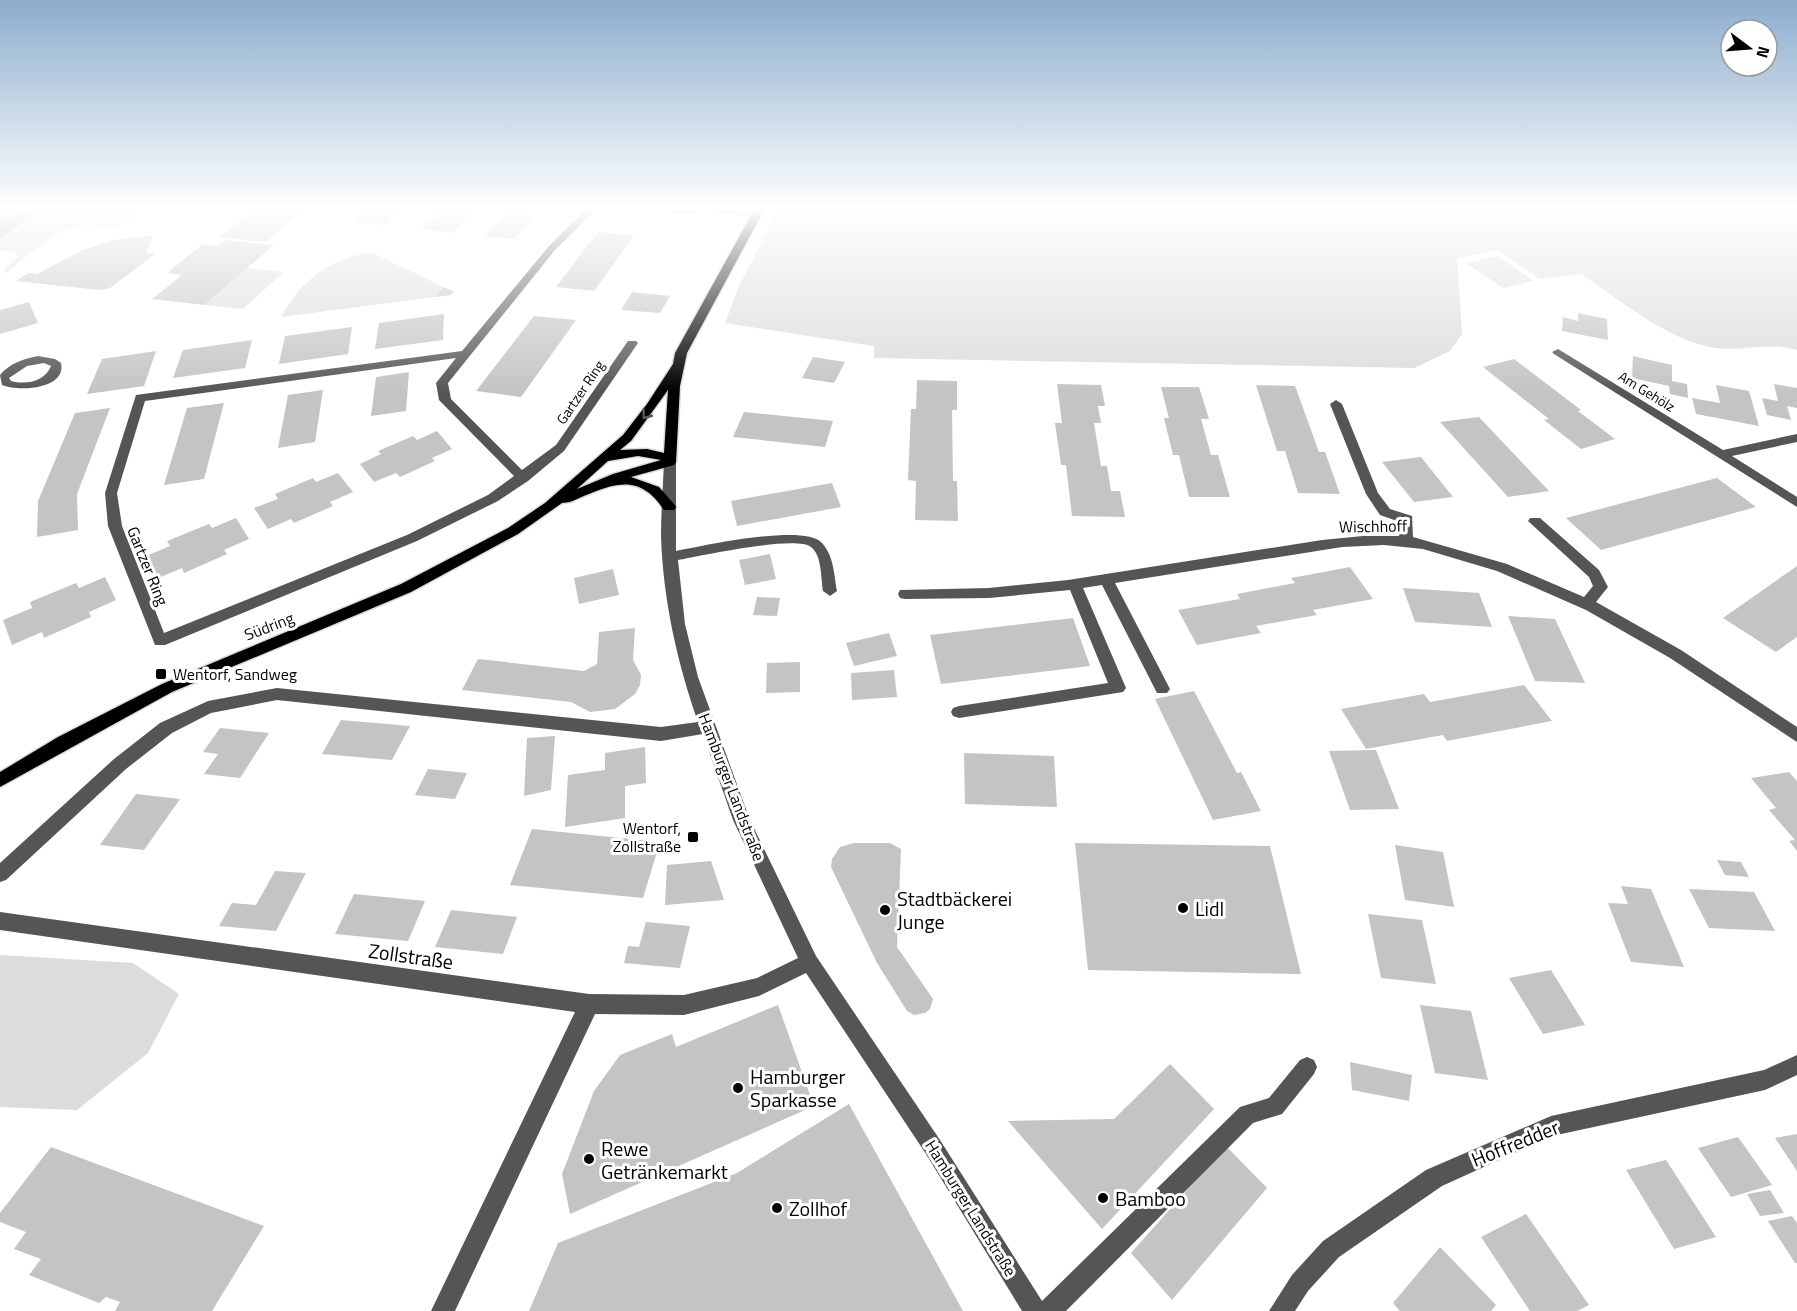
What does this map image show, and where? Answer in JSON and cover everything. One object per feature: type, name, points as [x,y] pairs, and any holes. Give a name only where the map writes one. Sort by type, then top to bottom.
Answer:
[{"type":"main road","name":"Hamburger Landstraße","points":[[670,461],[672,406],[677,366],[687,339],[725,271]]},
{"type":"main road","name":"Südring","points":[[0,780],[75,736],[167,688],[361,608],[446,568],[513,531],[550,506],[605,459],[645,417],[677,366]]},
{"type":"main road","points":[[605,459],[633,452],[655,454],[670,461]]},
{"type":"main road","name":"Südring","points":[[550,506],[602,483],[670,461]]},
{"type":"main road","points":[[602,483],[621,481],[645,483],[656,490],[669,507]]},
{"type":"street","points":[[523,478],[445,400],[442,383],[533,271]]},
{"type":"street","name":"Gartzer Ring","points":[[464,354],[141,398],[111,493],[115,526],[160,641],[412,538],[493,498],[523,478],[560,448],[632,343]]},
{"type":"street","name":"Am Gehölz","points":[[1558,352],[1797,503]]},
{"type":"street","points":[[1336,404],[1372,494],[1385,512],[1407,519],[1406,541]]},
{"type":"street","points":[[1720,455],[1797,438]]},
{"type":"street","name":"Hamburger Landstraße","points":[[670,461],[669,557],[678,624],[690,677],[742,820],[809,962],[933,1147],[1035,1311]]},
{"type":"street","points":[[1535,521],[1594,574],[1601,587],[1586,604]]},
{"type":"street","points":[[669,557],[776,539],[805,539],[815,542],[822,552],[830,591]]},
{"type":"street","name":"Wischhoff","points":[[905,594],[976,595],[1106,578],[1296,548],[1373,540],[1406,541],[1523,575],[1586,604],[1663,644],[1797,735]]},
{"type":"street","points":[[1106,578],[1162,689]]},
{"type":"street","points":[[958,712],[1118,688],[1074,582]]},
{"type":"street","points":[[0,874],[144,743],[186,716],[233,700],[277,694],[660,734],[708,727]]},
{"type":"street","name":"Zollstraße","points":[[0,921],[589,1004],[684,1005],[759,987],[809,962]]},
{"type":"street","points":[[442,1311],[589,1004]]},
{"type":"street","name":"Hoffredder","points":[[1281,1311],[1300,1283],[1331,1249],[1434,1178],[1551,1126],[1765,1080],[1797,1065]]},
{"type":"street","points":[[1048,1311],[1113,1250],[1247,1114],[1275,1107],[1306,1067]]},
{"type":"shaded area","points":[[243,271],[284,272],[243,309],[204,305]]},
{"type":"shaded area","points":[[411,271],[454,292],[450,295],[281,317],[298,292],[318,273]]},
{"type":"shaded area","points":[[747,271],[1458,271],[1462,334],[1450,351],[1414,368],[874,358],[874,346],[725,323]]},
{"type":"shaded area","points":[[1478,271],[1519,271],[1534,281],[1503,288]]},
{"type":"shaded area","points":[[1528,271],[1797,271],[1797,350],[1775,347],[1731,349],[1710,347],[1675,335],[1642,317],[1581,274],[1540,279]]},
{"type":"shaded area","points":[[0,955],[133,963],[179,994],[148,1053],[77,1110],[0,1107]]},
{"type":"building","points":[[42,271],[132,271],[110,288],[100,290],[15,281],[29,273],[37,274]]},
{"type":"building","points":[[243,271],[204,305],[152,299],[182,275],[167,273]]},
{"type":"building","points":[[568,271],[608,271],[594,291],[556,287]]},
{"type":"building","points":[[444,287],[454,292],[450,295],[435,297]]},
{"type":"building","points":[[632,292],[670,296],[660,313],[621,310]]},
{"type":"building","points":[[29,302],[38,323],[0,334],[0,310]]},
{"type":"building","points":[[1578,313],[1607,319],[1608,340],[1562,331],[1563,317],[1578,321]]},
{"type":"building","points":[[444,314],[443,340],[375,349],[379,323]]},
{"type":"building","points":[[534,316],[576,320],[521,397],[476,391]]},
{"type":"building","points":[[352,327],[348,354],[279,364],[285,336]]},
{"type":"building","points":[[252,340],[245,368],[173,378],[183,350]]},
{"type":"building","points":[[156,351],[144,386],[87,394],[102,359]]},
{"type":"building","points":[[1633,356],[1672,365],[1672,381],[1687,384],[1688,398],[1670,394],[1669,386],[1632,378]]},
{"type":"building","points":[[813,357],[845,362],[834,383],[802,378]]},
{"type":"building","points":[[1514,359],[1615,439],[1581,449],[1544,420],[1549,419],[1483,367]]},
{"type":"building","points":[[409,372],[406,411],[371,416],[376,377]]},
{"type":"building","points":[[917,380],[957,381],[957,410],[952,410],[953,481],[957,481],[958,521],[915,520],[916,481],[908,480],[911,409],[916,409]]},
{"type":"building","points":[[1057,384],[1101,385],[1105,406],[1098,406],[1101,423],[1094,423],[1101,466],[1107,466],[1111,491],[1120,491],[1125,517],[1072,516],[1066,465],[1061,465],[1055,423],[1062,423]]},
{"type":"building","points":[[1774,384],[1797,388],[1797,408],[1787,406],[1791,420],[1767,415],[1762,398],[1778,401]]},
{"type":"building","points":[[1256,385],[1295,386],[1319,452],[1325,452],[1340,494],[1298,493],[1285,451],[1277,451]]},
{"type":"building","points":[[1716,385],[1749,391],[1759,426],[1696,414],[1692,398],[1720,403]]},
{"type":"building","points":[[1161,387],[1199,387],[1209,419],[1201,419],[1211,455],[1218,455],[1230,497],[1189,497],[1179,455],[1173,455],[1164,418],[1169,418]]},
{"type":"building","points":[[323,390],[315,442],[278,448],[288,395]]},
{"type":"building","points":[[224,403],[204,479],[164,485],[187,408]]},
{"type":"building","points":[[110,408],[77,494],[78,530],[37,537],[38,501],[75,413]]},
{"type":"building","points":[[744,412],[833,421],[825,447],[733,437]]},
{"type":"building","points":[[1479,417],[1549,491],[1508,497],[1440,422]]},
{"type":"building","points":[[437,431],[452,449],[432,458],[435,461],[400,477],[396,473],[374,482],[360,464],[381,454],[378,451],[413,436],[417,440]]},
{"type":"building","points":[[1421,457],[1453,497],[1414,502],[1382,462]]},
{"type":"building","points":[[338,473],[353,492],[330,502],[333,506],[294,523],[291,519],[268,529],[254,508],[278,499],[275,494],[313,478],[316,482]]},
{"type":"building","points":[[1717,478],[1756,507],[1601,550],[1566,518]]},
{"type":"building","points":[[832,483],[841,507],[737,526],[731,501]]},
{"type":"building","points":[[236,518],[249,539],[224,550],[227,554],[184,573],[182,568],[156,579],[144,557],[170,546],[167,541],[209,524],[212,528]]},
{"type":"building","points":[[770,554],[776,579],[745,585],[739,560]]},
{"type":"building","points":[[1797,566],[1797,637],[1776,652],[1723,618]]},
{"type":"building","points":[[1350,567],[1373,599],[1313,610],[1317,615],[1256,626],[1261,633],[1197,645],[1178,610],[1240,599],[1237,594],[1295,583],[1291,578]]},
{"type":"building","points":[[613,569],[619,595],[579,604],[574,578]]},
{"type":"building","points":[[105,577],[116,600],[89,612],[91,617],[44,638],[42,632],[12,645],[3,620],[32,608],[30,602],[76,583],[79,588]]},
{"type":"building","points":[[1403,588],[1479,593],[1492,627],[1415,622]]},
{"type":"building","points":[[757,597],[780,598],[777,616],[753,615]]},
{"type":"building","points":[[1508,616],[1555,619],[1585,683],[1535,681]]},
{"type":"building","points":[[1073,618],[1090,666],[941,684],[930,635]]},
{"type":"building","points":[[635,628],[633,660],[641,675],[640,685],[635,694],[615,709],[590,712],[571,702],[462,690],[478,659],[584,671],[597,664],[599,632]]},
{"type":"building","points":[[889,633],[897,656],[854,666],[846,643]]},
{"type":"building","points":[[800,662],[800,692],[766,693],[767,663]]},
{"type":"building","points":[[894,670],[897,697],[852,700],[851,673]]},
{"type":"building","points":[[1524,685],[1552,721],[1447,741],[1443,735],[1366,749],[1341,709],[1424,694],[1430,702]]},
{"type":"building","points":[[1194,691],[1237,773],[1241,772],[1261,811],[1213,820],[1155,699]]},
{"type":"building","points":[[341,720],[410,726],[392,760],[322,754]]},
{"type":"building","points":[[220,728],[269,733],[240,778],[204,774],[218,754],[203,752]]},
{"type":"building","points":[[555,736],[551,790],[524,796],[527,738]]},
{"type":"building","points":[[645,747],[646,783],[625,786],[625,818],[565,827],[568,775],[605,770],[605,753]]},
{"type":"building","points":[[1376,750],[1399,809],[1350,810],[1329,751]]},
{"type":"building","points":[[964,753],[1054,756],[1057,807],[965,804]]},
{"type":"building","points":[[428,769],[467,773],[455,799],[415,795]]},
{"type":"building","points":[[1789,772],[1797,781],[1797,851],[1789,841],[1795,840],[1769,810],[1776,808],[1751,778]]},
{"type":"building","points":[[136,794],[180,799],[144,850],[100,845]]},
{"type":"building","points":[[532,829],[660,842],[643,898],[510,885]]},
{"type":"building","points":[[854,843],[890,843],[901,849],[897,947],[933,999],[930,1009],[925,1013],[914,1015],[907,1011],[877,963],[831,867],[832,859],[840,847]]},
{"type":"building","name":"Lidl","points":[[1075,843],[1270,846],[1301,974],[1088,970]]},
{"type":"building","points":[[1395,845],[1443,852],[1454,907],[1405,900]]},
{"type":"building","points":[[1717,860],[1741,862],[1749,877],[1725,875]]},
{"type":"building","points":[[711,861],[724,900],[665,905],[667,865]]},
{"type":"building","points":[[275,871],[306,873],[276,931],[219,926],[232,903],[256,905]]},
{"type":"building","points":[[1621,886],[1651,889],[1684,967],[1631,962],[1608,903],[1628,904]]},
{"type":"building","points":[[1689,889],[1754,892],[1775,931],[1709,928]]},
{"type":"building","points":[[354,894],[425,901],[408,941],[335,934]]},
{"type":"building","points":[[451,910],[517,917],[503,954],[435,947]]},
{"type":"building","points":[[1368,914],[1422,920],[1436,984],[1381,978]]},
{"type":"building","points":[[646,922],[690,926],[680,968],[624,963],[628,946],[639,947]]},
{"type":"building","points":[[1551,970],[1585,1025],[1543,1034],[1509,978]]},
{"type":"building","points":[[778,1005],[814,1106],[570,1214],[562,1174],[594,1091],[620,1055],[672,1034],[676,1047]]},
{"type":"building","points":[[1420,1005],[1471,1011],[1488,1080],[1435,1073]]},
{"type":"building","points":[[1350,1062],[1412,1075],[1409,1101],[1352,1090]]},
{"type":"building","name":"Bamboo","points":[[1170,1064],[1214,1109],[1102,1229],[1008,1121],[1114,1119]]},
{"type":"building","name":"Zollhof","points":[[849,1104],[963,1311],[529,1311],[558,1243],[737,1173]]},
{"type":"building","points":[[1797,1134],[1797,1171],[1775,1138]]},
{"type":"building","points":[[1738,1137],[1772,1185],[1731,1197],[1698,1148]]},
{"type":"building","points":[[1226,1146],[1267,1188],[1172,1300],[1131,1253]]},
{"type":"building","points":[[51,1147],[264,1226],[212,1311],[115,1311],[120,1302],[106,1297],[99,1303],[29,1275],[41,1259],[14,1249],[26,1232],[0,1222],[0,1213]]},
{"type":"building","points":[[1666,1160],[1716,1237],[1674,1249],[1626,1170]]},
{"type":"building","points":[[1770,1190],[1784,1213],[1760,1216],[1747,1194]]},
{"type":"building","points":[[1526,1214],[1589,1305],[1577,1311],[1530,1311],[1481,1237]]},
{"type":"building","points":[[1792,1216],[1797,1223],[1797,1263],[1768,1221]]},
{"type":"building","points":[[1440,1247],[1496,1305],[1491,1311],[1400,1311],[1393,1303]]},
{"type":"place","name":"Wentorf, Sandweg","points":[[161,674]]},
{"type":"place","name":"Wentorf, Zollstraße","points":[[693,837]]},
{"type":"place","name":"Lidl","points":[[1183,908]]},
{"type":"place","name":"Stadtbäckerei Junge","points":[[885,910]]},
{"type":"place","name":"Hamburger Sparkasse","points":[[738,1088]]},
{"type":"place","name":"Rewe Getränkemarkt","points":[[589,1159]]},
{"type":"place","name":"Bamboo","points":[[1103,1198]]},
{"type":"place","name":"Zollhof","points":[[777,1208]]}]
